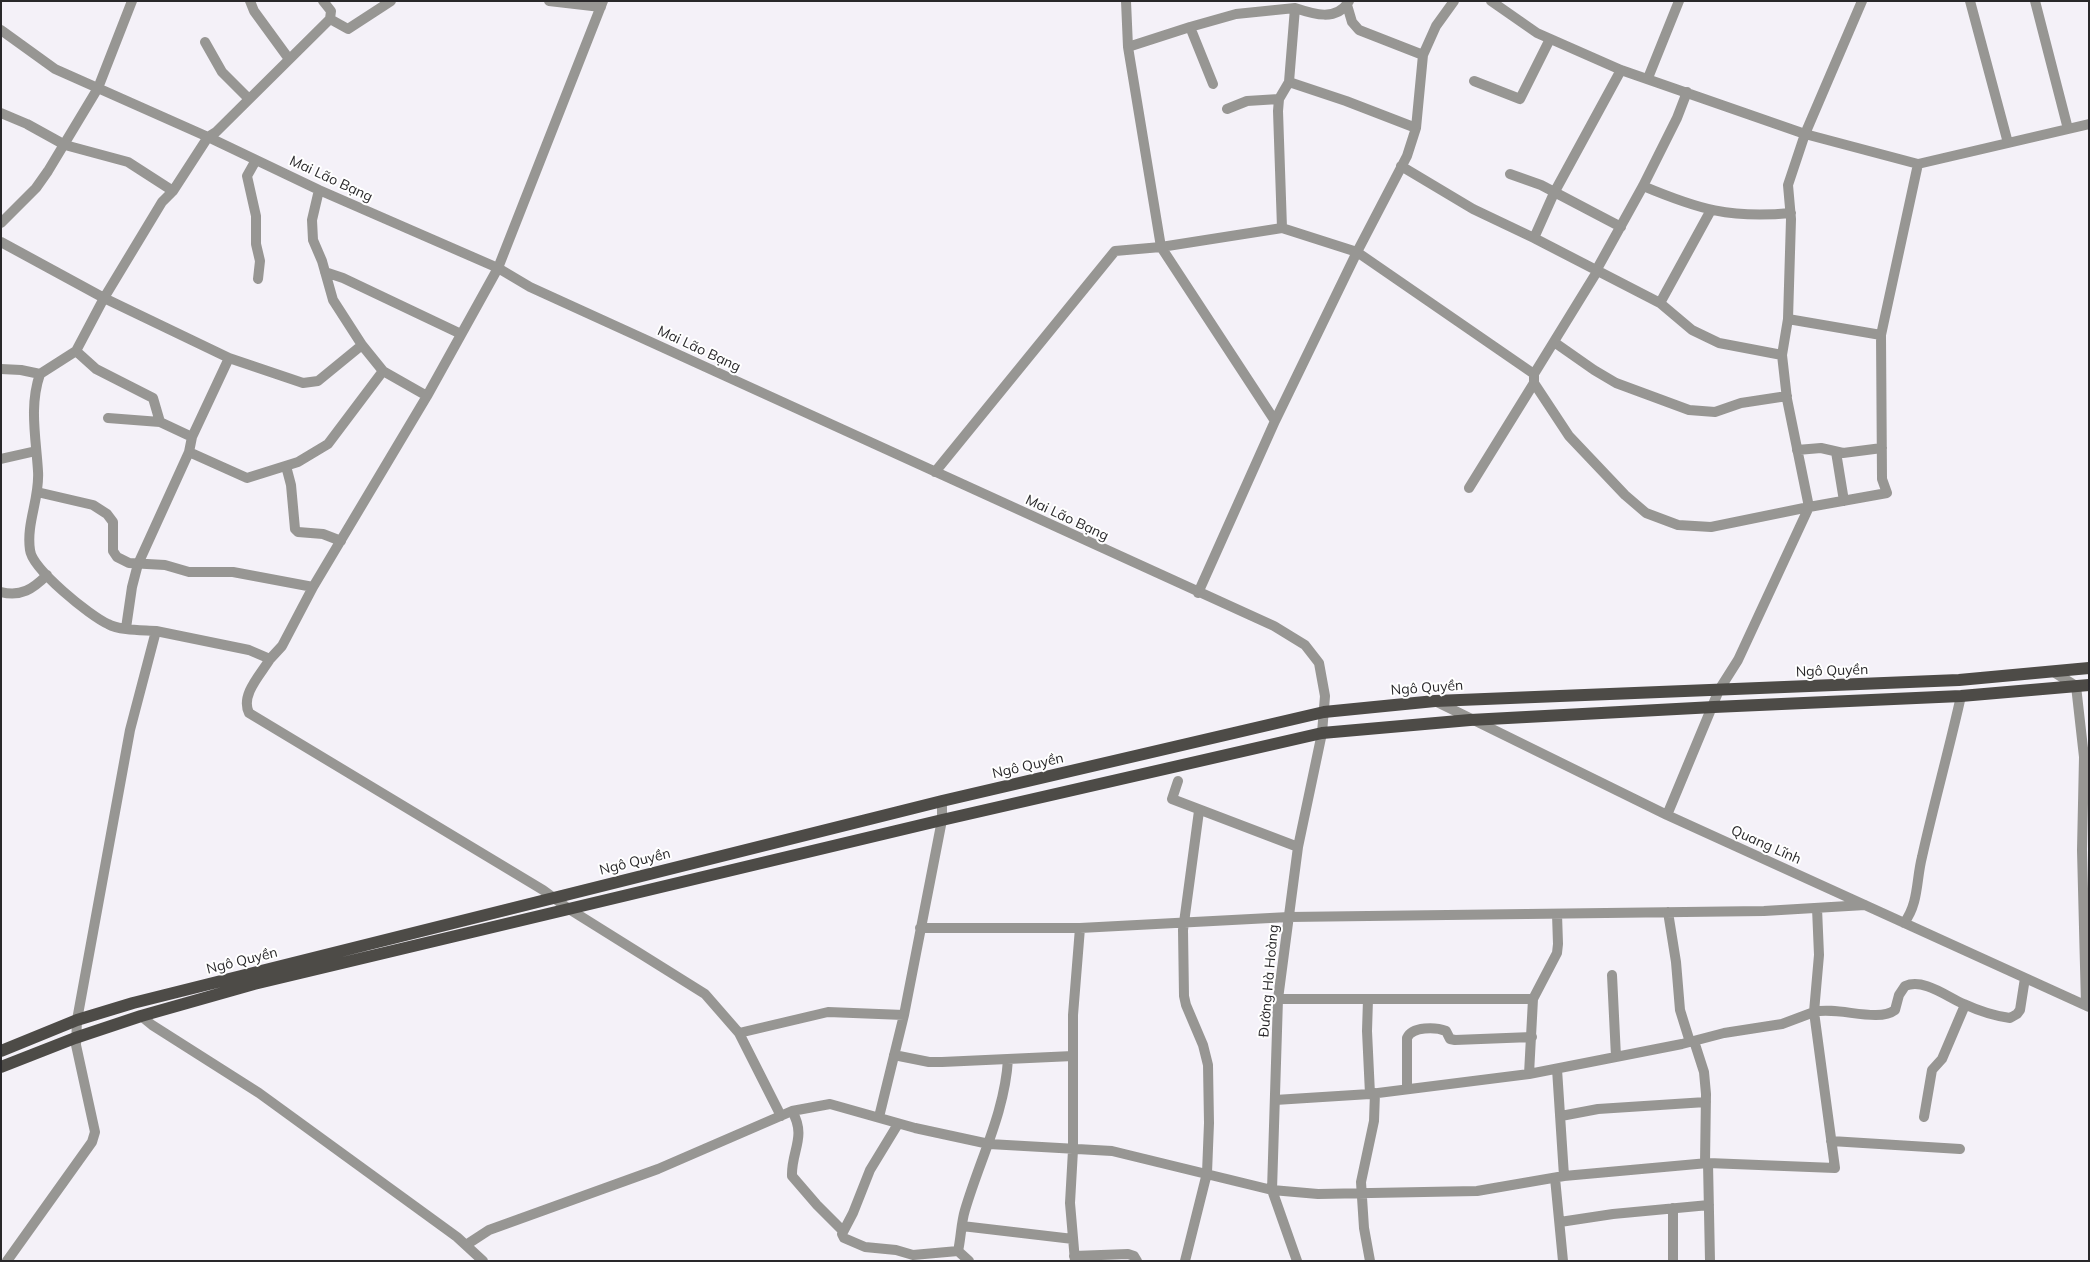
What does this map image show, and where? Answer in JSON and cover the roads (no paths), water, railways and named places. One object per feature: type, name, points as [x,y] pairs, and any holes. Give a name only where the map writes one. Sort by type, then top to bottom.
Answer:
[{"type":"main road","name":"Ngô Quyền","points":[[1,1051],[77,1020],[132,1003],[942,801],[1324,712],[1435,701],[1958,680],[2089,668]]},
{"type":"main road","name":"Ngô Quyền","points":[[1,1067],[75,1038],[141,1016],[254,984],[942,820],[1322,733],[1470,720],[1714,706],[1961,696],[2082,685]]},
{"type":"street","points":[[1,223],[36,188],[65,145],[98,88],[132,1]]},
{"type":"street","points":[[250,1],[254,11],[290,59]]},
{"type":"street","points":[[1,369],[40,374],[76,351],[104,298],[162,202],[173,191],[208,137],[330,19],[331,11],[323,1]]},
{"type":"street","points":[[330,19],[348,29],[392,1]]},
{"type":"street","points":[[549,1],[602,4],[498,268],[427,396],[312,587],[282,646],[270,659],[247,697],[247,708],[249,713],[554,897],[705,994],[740,1033],[781,1116]]},
{"type":"street","points":[[1126,1],[1128,47],[1161,247],[1275,421]]},
{"type":"street","points":[[1198,593],[1275,421],[1401,166],[1416,128],[1423,54],[1436,26],[1454,1]]},
{"type":"street","points":[[1491,1],[1525,26],[1621,70],[1805,134],[1918,164],[2089,124]]},
{"type":"street","points":[[1648,78],[1679,1]]},
{"type":"street","points":[[1667,815],[1714,706],[1719,690],[1738,660],[1809,507],[1787,396],[1782,355],[1788,319],[1791,213],[1788,185],[1805,134],[1862,1]]},
{"type":"street","points":[[1970,1],[2008,143]]},
{"type":"street","points":[[2035,1],[2068,129]]},
{"type":"street","points":[[1128,47],[1190,26],[1236,14],[1282,5],[1321,16],[1339,11],[1348,3],[1352,22],[1359,30],[1423,54]]},
{"type":"street","points":[[1282,228],[1279,99],[1288,82],[1295,8]]},
{"type":"street","points":[[1190,26],[1213,84]]},
{"type":"street","name":"Mai Lão Bạng","points":[[1,30],[55,69],[208,137],[319,190],[498,268],[530,287],[1274,626],[1305,645],[1319,662],[1323,677],[1324,712],[1322,733]]},
{"type":"street","points":[[1474,81],[1520,99],[1550,39]]},
{"type":"street","points":[[205,42],[222,72],[248,99]]},
{"type":"street","points":[[1534,238],[1554,193],[1621,70]]},
{"type":"street","points":[[1288,82],[1346,101],[1416,128]]},
{"type":"street","points":[[1469,488],[1598,270],[1677,118],[1687,92]]},
{"type":"street","points":[[1228,109],[1247,101],[1279,99]]},
{"type":"street","points":[[1,113],[28,124],[65,145],[128,162],[173,191]]},
{"type":"street","points":[[256,160],[247,176],[256,216],[256,244],[260,261],[258,279]]},
{"type":"street","points":[[935,472],[1115,251],[1161,247],[1282,228],[1357,252],[1534,379],[1569,436],[1646,513],[1678,524],[1711,528],[1887,493],[1882,478],[1881,334],[1918,164]]},
{"type":"street","points":[[1401,166],[1473,209],[1598,270],[1660,303],[1692,330],[1718,343],[1782,355]]},
{"type":"street","points":[[1510,174],[1532,181],[1621,227]]},
{"type":"street","points":[[1643,186],[1711,210],[1735,215],[1791,213]]},
{"type":"street","points":[[319,190],[311,226],[314,244],[333,300],[362,345],[383,371],[427,396]]},
{"type":"street","points":[[1660,303],[1711,210]]},
{"type":"street","points":[[1,242],[104,298],[229,358],[303,383],[318,381],[362,345]]},
{"type":"street","points":[[325,272],[343,278],[461,334]]},
{"type":"street","points":[[1788,319],[1881,334]]},
{"type":"street","points":[[1554,342],[1616,383],[1690,410],[1714,412],[1750,401],[1787,396]]},
{"type":"street","points":[[76,351],[96,369],[153,398],[160,422]]},
{"type":"street","points":[[126,628],[132,587],[138,564],[189,452],[192,436],[229,358]]},
{"type":"street","points":[[189,452],[247,478],[298,462],[328,444],[383,371]]},
{"type":"street","points":[[40,374],[33,404],[38,473],[37,492],[29,530],[30,552],[36,565],[70,597],[108,625],[156,631],[249,650],[270,659]]},
{"type":"street","points":[[108,418],[160,422],[192,436]]},
{"type":"street","points":[[1797,450],[1821,448],[1843,453],[1882,448]]},
{"type":"street","points":[[1,459],[36,451]]},
{"type":"street","points":[[1836,452],[1844,501]]},
{"type":"street","points":[[286,466],[291,485],[295,529],[298,532],[322,534],[341,541]]},
{"type":"street","points":[[37,492],[93,505],[107,514],[113,522],[113,551],[117,557],[129,563],[166,566],[189,572],[232,572],[312,587]]},
{"type":"street","points":[[1,592],[20,593],[35,586],[47,575]]},
{"type":"street","points":[[7,1261],[94,1136],[94,1128],[75,1038],[77,1020],[130,730],[156,631]]},
{"type":"street","points":[[2052,671],[2082,685],[2087,1006]]},
{"type":"street","points":[[1904,923],[1911,913],[1914,903],[1921,860],[1961,696]]},
{"type":"street","name":"Quang Lĩnh","points":[[1435,701],[1470,720],[1667,815],[2087,1006]]},
{"type":"street","name":"Đường Hà Hoàng","points":[[1297,1261],[1272,1190],[1278,999],[1298,847],[1322,733]]},
{"type":"street","points":[[1178,781],[1172,799],[1298,847]]},
{"type":"street","points":[[879,1117],[904,1014],[942,820],[942,801]]},
{"type":"street","points":[[1185,1261],[1208,1173],[1208,1065],[1203,1045],[1184,996],[1184,923],[1199,810]]},
{"type":"street","points":[[920,928],[1080,928],[1289,918],[1764,911],[1865,905]]},
{"type":"street","points":[[466,1245],[489,1230],[658,1169],[792,1111],[830,1104],[898,1124],[989,1144],[1112,1151],[1272,1190],[1318,1194],[1477,1190],[1560,1177],[1707,1163],[1835,1168],[1814,1012],[1819,955],[1817,908]]},
{"type":"street","points":[[1668,912],[1676,962],[1680,1010],[1704,1072],[1710,1261]]},
{"type":"street","points":[[1529,1074],[1532,1037],[1532,999],[1557,953],[1557,914]]},
{"type":"street","points":[[1080,928],[1072,1015],[1070,1203],[1075,1258],[1128,1254],[1134,1256],[1137,1261]]},
{"type":"street","points":[[1612,975],[1616,1057]]},
{"type":"street","points":[[1275,1100],[1372,1094],[1529,1074],[1724,1033],[1782,1024],[1814,1012],[1826,1010],[1887,1014],[1895,1010],[1899,995],[1905,986],[1914,984],[1939,991],[1965,1005],[2006,1018],[2013,1017],[2020,1010],[2025,978]]},
{"type":"street","points":[[1278,999],[1532,999]]},
{"type":"street","points":[[1368,999],[1367,1030],[1374,1121],[1361,1182],[1364,1228],[1370,1261]]},
{"type":"street","points":[[1924,1116],[1932,1070],[1942,1059],[1965,1005]]},
{"type":"street","points":[[740,1033],[828,1012],[904,1014]]},
{"type":"street","points":[[141,1016],[259,1094],[457,1237],[483,1261]]},
{"type":"street","points":[[1407,1089],[1407,1038],[1409,1033],[1413,1031],[1440,1029],[1446,1031],[1450,1039],[1455,1040],[1532,1037]]},
{"type":"street","points":[[894,1055],[929,1062],[1072,1056]]},
{"type":"street","points":[[958,1251],[964,1211],[989,1144],[1004,1093],[1008,1059]]},
{"type":"street","points":[[1557,1069],[1561,1116],[1560,1222],[1563,1261]]},
{"type":"street","points":[[1561,1116],[1598,1109],[1706,1102]]},
{"type":"street","points":[[792,1111],[796,1118],[799,1132],[792,1176],[843,1231]]},
{"type":"street","points":[[898,1124],[870,1170],[853,1213],[842,1234],[844,1238],[864,1247],[896,1250],[912,1258],[958,1251]]},
{"type":"street","points":[[1831,1141],[1960,1149]]},
{"type":"street","points":[[1560,1222],[1605,1215],[1709,1205]]},
{"type":"street","points":[[1673,1208],[1673,1261]]},
{"type":"street","points":[[962,1226],[1073,1239]]},
{"type":"street","points":[[958,1251],[969,1261]]}]
